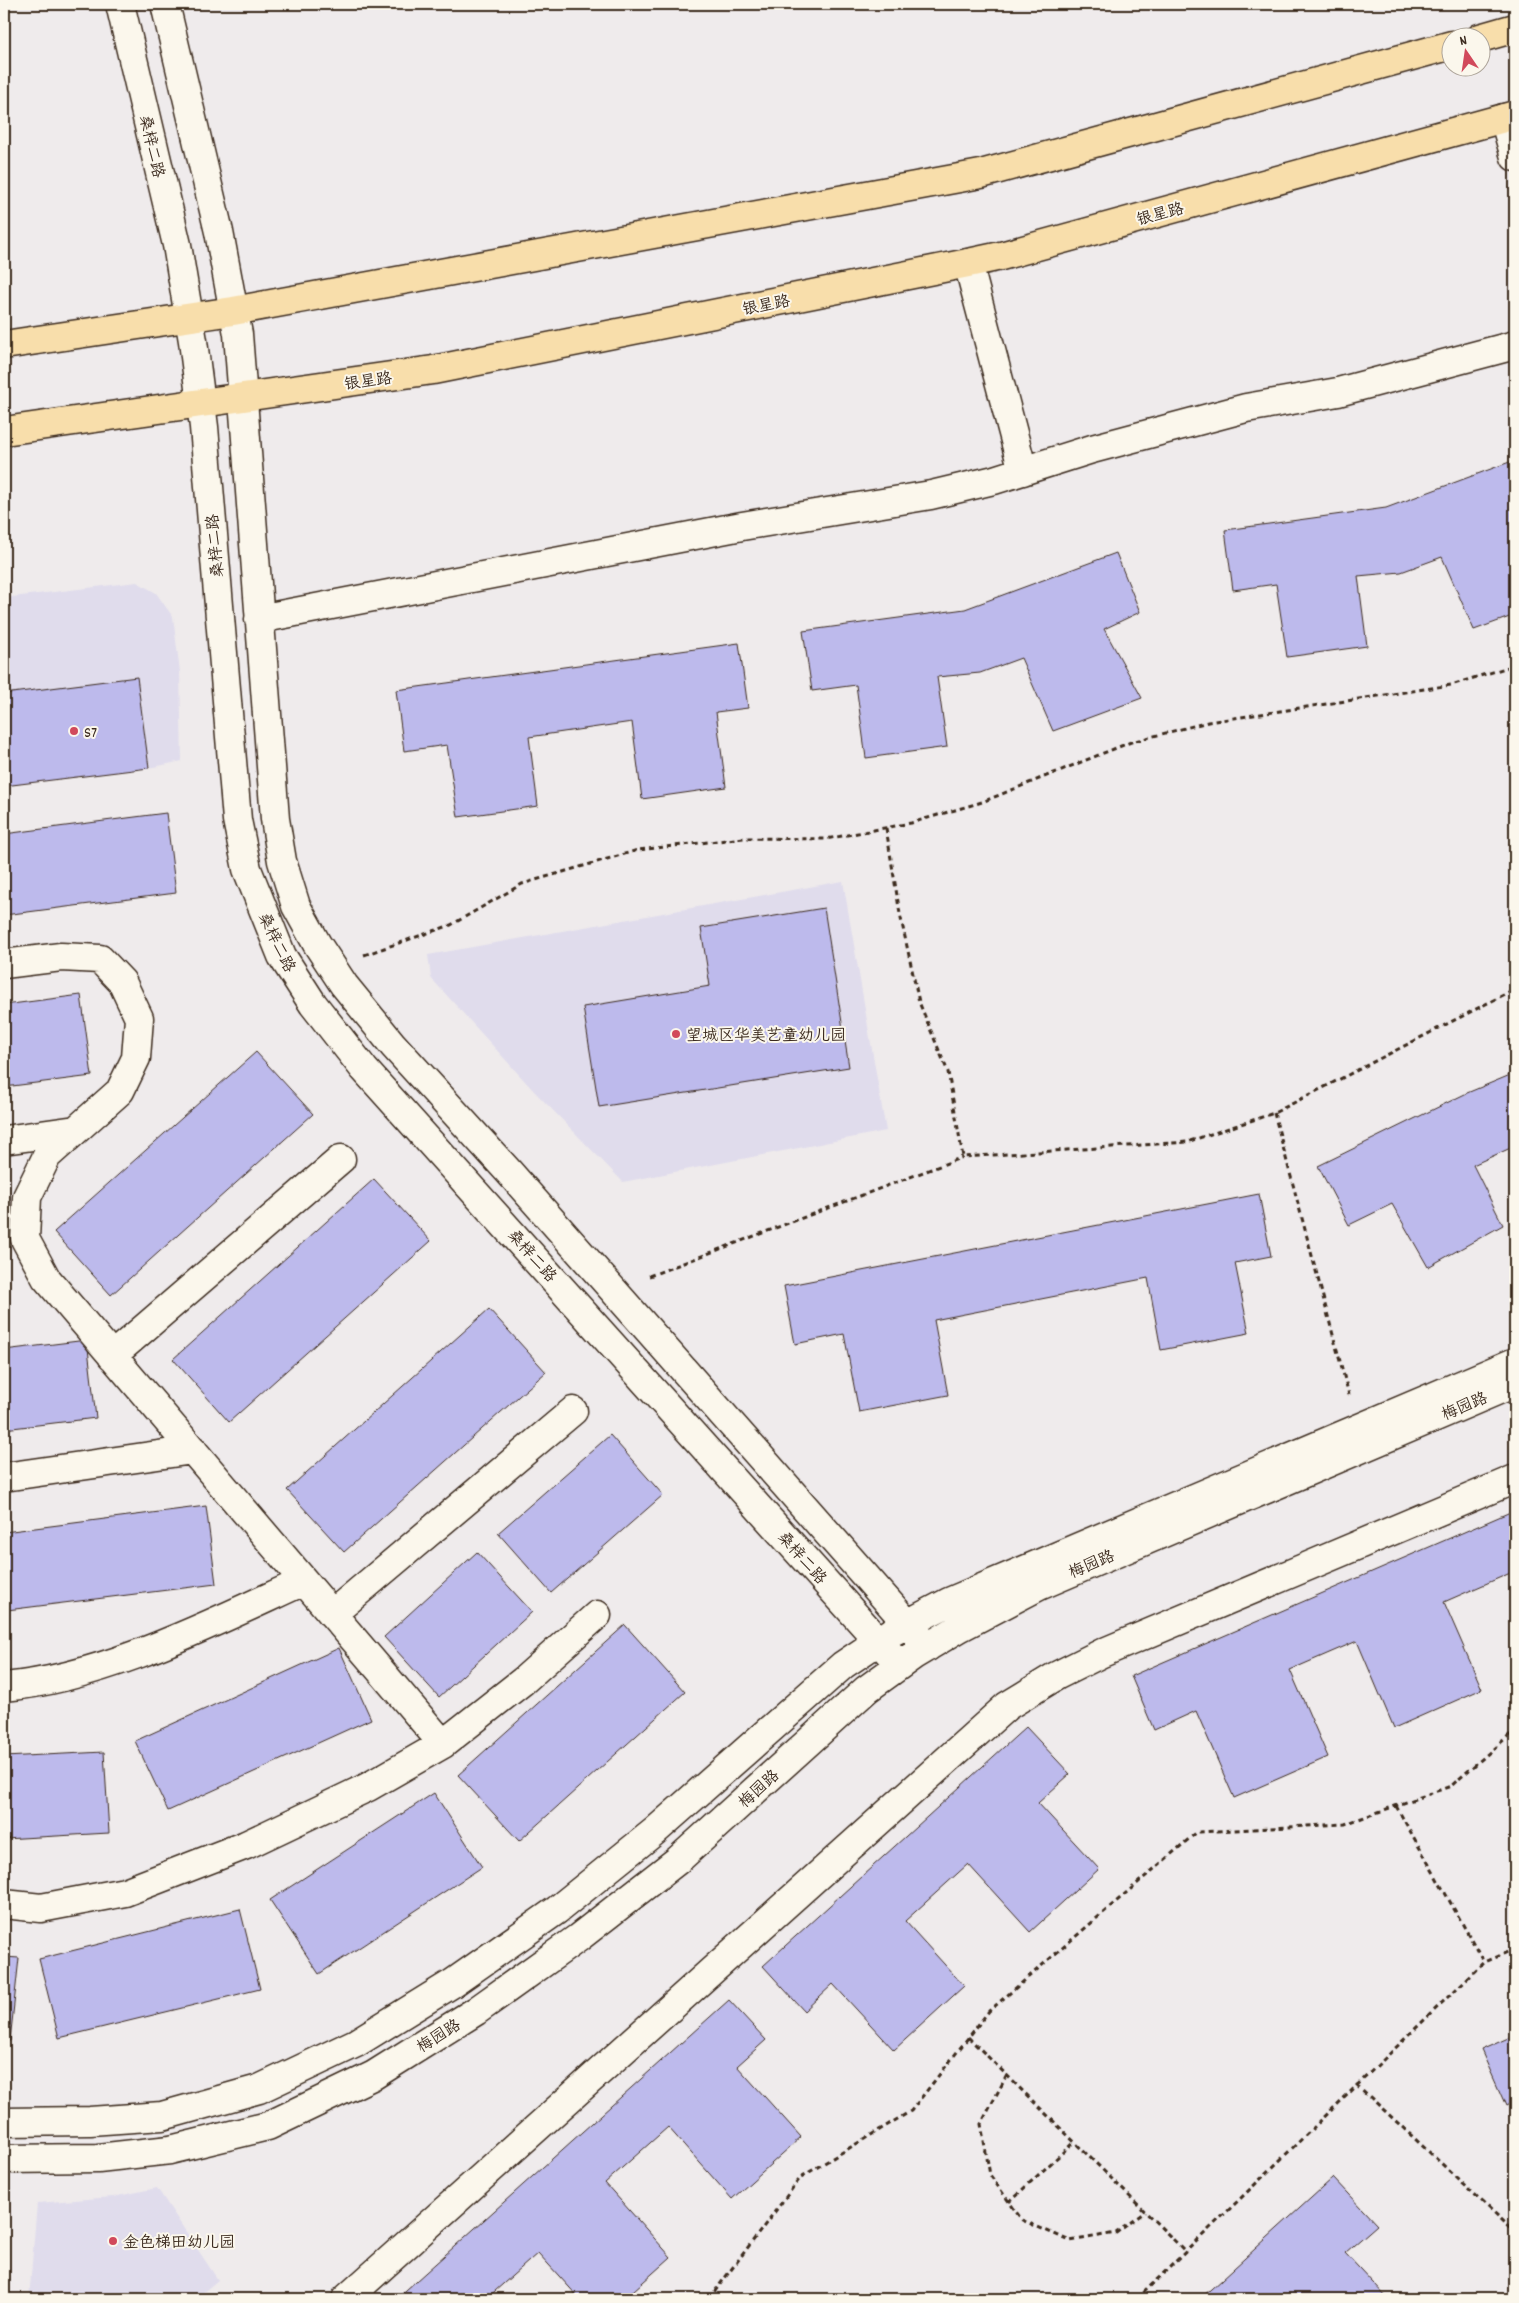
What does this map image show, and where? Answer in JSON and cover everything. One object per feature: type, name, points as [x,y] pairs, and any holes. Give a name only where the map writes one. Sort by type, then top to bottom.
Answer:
[{"type":"main road","points":[[1492,35],[1515,28]]},
{"type":"main road","points":[[4,345],[233,311],[981,174],[1442,48]]},
{"type":"main road","name":"银星路","points":[[4,431],[433,370],[968,263],[1010,254],[1510,117]]},
{"type":"street","name":"桑梓二路","points":[[120,4],[177,245],[189,318],[201,403],[237,820],[247,869],[282,956],[313,1004],[364,1069],[900,1665]]},
{"type":"street","name":"桑梓二路","points":[[165,4],[219,232],[238,334],[275,819],[282,861],[296,906],[344,984],[393,1046],[614,1290],[928,1647]]},
{"type":"street","points":[[1510,117],[1515,158]]},
{"type":"street","points":[[968,263],[1023,471]]},
{"type":"street","points":[[259,619],[733,528],[931,496],[1023,471],[1092,449],[1246,408],[1338,392],[1515,345]]},
{"type":"street","points":[[4,964],[61,956],[100,959],[122,982],[139,1018],[136,1058],[120,1091],[47,1156],[27,1197],[25,1239],[46,1278],[443,1744]]},
{"type":"street","points":[[4,1140],[76,1130]]},
{"type":"street","points":[[112,1356],[341,1159]]},
{"type":"street","name":"梅园路","points":[[4,2122],[90,2121],[162,2116],[259,2089],[356,2043],[453,1983],[557,1910],[655,1831],[843,1665],[908,1623],[949,1602],[1515,1362]]},
{"type":"street","name":"梅园路","points":[[4,2159],[98,2158],[170,2150],[268,2126],[374,2075],[476,2011],[578,1938],[678,1860],[867,1689],[928,1647],[961,1627],[1039,1586],[1515,1383]]},
{"type":"street","points":[[332,1614],[573,1411]]},
{"type":"street","points":[[4,1477],[193,1450]]},
{"type":"street","points":[[346,2299],[1007,1706],[1056,1676],[1102,1653],[1515,1479]]},
{"type":"street","points":[[4,1687],[27,1685],[112,1663],[200,1629],[304,1581]]},
{"type":"street","points":[[4,1904],[41,1908],[125,1892],[246,1845],[368,1787],[443,1744],[523,1681],[597,1615]]},
{"type":"path","points":[[332,966],[451,925],[522,884],[638,850],[744,838],[826,839],[911,823],[982,802],[1131,742],[1208,722],[1451,685],[1515,665]]},
{"type":"path","points":[[886,828],[900,914],[919,1002],[948,1072],[963,1157]]},
{"type":"path","points":[[614,1290],[963,1157],[1188,1142],[1274,1113],[1515,989]]},
{"type":"path","points":[[1274,1113],[1358,1428]]},
{"type":"path","points":[[709,2299],[800,2177],[911,2112],[988,2011],[1197,1832],[1345,1824],[1450,1786],[1515,1730]]},
{"type":"path","points":[[1396,1806],[1484,1962]]},
{"type":"path","points":[[1137,2299],[1356,2084],[1484,1962],[1515,1949]]},
{"type":"path","points":[[968,2037],[1186,2252]]},
{"type":"path","points":[[1007,2075],[981,2124],[990,2175],[1022,2220],[1070,2241],[1116,2233],[1145,2212]]},
{"type":"path","points":[[1356,2084],[1515,2232]]},
{"type":"path","points":[[1009,2202],[1074,2142]]},
{"type":"shaded area","points":[[137,582],[156,593],[173,617],[180,672],[182,761],[149,768],[4,786],[4,598]]},
{"type":"shaded area","name":"望城区华美艺童幼儿园","points":[[843,881],[886,1131],[623,1182],[533,1090],[431,978],[428,955]]},
{"type":"shaded area","name":"金色梯田幼儿园","points":[[157,2188],[218,2280],[195,2299],[29,2299],[37,2203],[113,2197]]},
{"type":"building","points":[[1515,460],[1515,615],[1474,630],[1442,557],[1401,572],[1358,576],[1367,646],[1287,657],[1276,584],[1233,590],[1225,530],[1386,508]]},
{"type":"building","points":[[1116,553],[1140,612],[1104,629],[1142,698],[1053,731],[1021,658],[980,673],[937,677],[947,747],[866,758],[856,685],[812,691],[803,631],[965,609]]},
{"type":"building","points":[[739,643],[748,708],[716,712],[726,787],[642,799],[632,722],[529,737],[538,806],[458,817],[447,745],[404,751],[396,690]]},
{"type":"building","name":"S7","points":[[137,677],[149,768],[4,786],[4,694]]},
{"type":"building","points":[[166,813],[176,893],[4,915],[4,834]]},
{"type":"building","points":[[824,908],[849,1067],[599,1107],[583,1007],[710,986],[701,928]]},
{"type":"building","points":[[81,995],[92,1076],[4,1087],[4,1005]]},
{"type":"building","points":[[256,1052],[313,1114],[111,1295],[54,1232]]},
{"type":"building","points":[[1515,1073],[1515,1146],[1473,1165],[1503,1225],[1428,1267],[1392,1204],[1349,1225],[1318,1166],[1467,1093]]},
{"type":"building","points":[[374,1179],[431,1241],[229,1422],[173,1359]]},
{"type":"building","points":[[1259,1194],[1271,1256],[1235,1263],[1249,1333],[1161,1350],[1148,1278],[934,1320],[948,1395],[859,1412],[844,1334],[795,1344],[784,1286]]},
{"type":"building","points":[[489,1309],[546,1372],[344,1552],[287,1490]]},
{"type":"building","points":[[87,1340],[96,1418],[4,1429],[4,1350]]},
{"type":"building","points":[[610,1435],[663,1495],[551,1593],[498,1533]]},
{"type":"building","points":[[206,1506],[216,1584],[7,1610],[4,1586],[4,1532]]},
{"type":"building","points":[[1515,1510],[1515,1571],[1444,1602],[1482,1689],[1394,1728],[1357,1641],[1290,1670],[1328,1757],[1234,1798],[1196,1711],[1154,1730],[1131,1676]]},
{"type":"building","points":[[477,1552],[532,1612],[439,1697],[384,1637]]},
{"type":"building","points":[[625,1625],[685,1692],[519,1841],[458,1775]]},
{"type":"building","points":[[339,1648],[371,1719],[168,1811],[135,1741]]},
{"type":"building","points":[[1026,1727],[1070,1774],[1038,1803],[1099,1869],[1030,1932],[968,1864],[905,1921],[964,1986],[894,2050],[833,1984],[804,2011],[763,1966]]},
{"type":"building","points":[[104,1752],[109,1833],[4,1839],[4,1757]]},
{"type":"building","points":[[434,1793],[482,1867],[319,1974],[270,1900]]},
{"type":"building","points":[[240,1909],[260,1989],[59,2038],[39,1959]]},
{"type":"building","points":[[4,1957],[19,1958],[10,2041],[4,2041]]},
{"type":"building","points":[[729,2000],[766,2040],[737,2066],[801,2137],[732,2199],[668,2127],[605,2183],[671,2257],[624,2299],[580,2299],[538,2253],[486,2299],[396,2299]]},
{"type":"building","points":[[1515,2035],[1515,2101],[1506,2106],[1481,2050]]},
{"type":"building","points":[[1333,2178],[1377,2225],[1345,2253],[1388,2299],[1200,2299]]},
{"type":"place","name":"S7","points":[[74,731]]},
{"type":"place","name":"望城区华美艺童幼儿园","points":[[676,1034]]},
{"type":"place","name":"金色梯田幼儿园","points":[[113,2241]]}]
